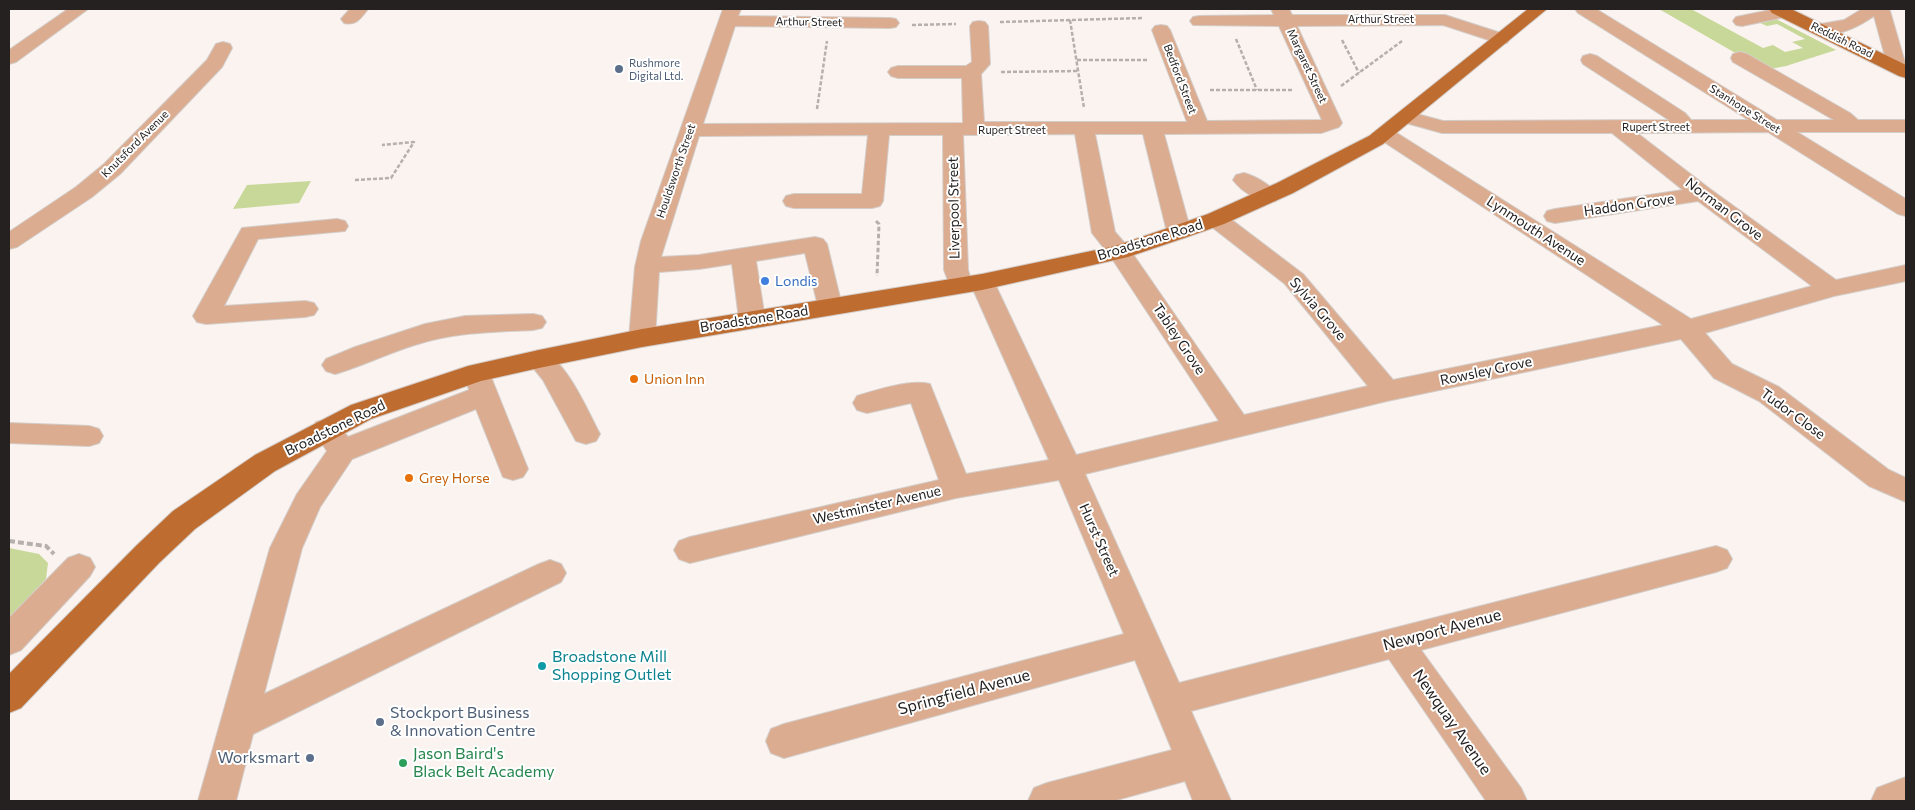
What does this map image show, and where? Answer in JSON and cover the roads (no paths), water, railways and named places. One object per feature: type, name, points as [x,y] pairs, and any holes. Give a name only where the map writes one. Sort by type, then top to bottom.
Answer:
[{"type":"main road","name":"Broadstone Road","points":[[480,384],[539,359],[642,338],[971,283],[1120,252],[1216,219],[1268,196],[1350,155],[1385,134],[1538,9]]},
{"type":"main road","name":"Reddish Road","points":[[1781,10],[1902,70]]},
{"type":"main road","name":"Broadstone Road","points":[[14,686],[184,520],[224,490],[265,463],[334,440]]},
{"type":"street","points":[[9,58],[79,9]]},
{"type":"street","name":"Stanhope Street","points":[[1584,9],[1906,208]]},
{"type":"street","points":[[1742,21],[1781,10]]},
{"type":"street","points":[[1821,30],[1849,25],[1878,12]]},
{"type":"street","points":[[1842,40],[1875,33],[1878,12]]},
{"type":"street","points":[[1878,12],[1902,70]]},
{"type":"street","name":"Arthur Street","points":[[1199,21],[1282,14],[1331,19],[1392,14],[1431,20],[1445,20],[1501,39]]},
{"type":"street","name":"Margaret Street","points":[[1282,14],[1332,123]]},
{"type":"street","name":"Arthur Street","points":[[730,15],[830,22],[890,23]]},
{"type":"street","name":"Houldsworth Street","points":[[642,338],[648,265],[653,241],[730,15]]},
{"type":"street","points":[[898,72],[971,72],[982,64],[980,24]]},
{"type":"street","name":"Bedford Street","points":[[1154,24],[1173,60],[1200,129]]},
{"type":"street","name":"Knutsford Avenue","points":[[9,242],[71,201],[112,169],[215,63],[223,48]]},
{"type":"street","points":[[1740,58],[1842,117],[1853,126]]},
{"type":"street","points":[[1590,60],[1678,117],[1686,126]]},
{"type":"street","name":"Liverpool Street","points":[[971,72],[963,130],[956,270],[971,283]]},
{"type":"street","name":"Rupert Street","points":[[1406,117],[1442,127],[1620,108],[1643,127],[1906,126]]},
{"type":"street","name":"Norman Grove","points":[[1620,108],[1702,194],[1832,289]]},
{"type":"street","name":"Rupert Street","points":[[690,130],[1321,128],[1332,123]]},
{"type":"street","name":"Tabley Grove","points":[[1086,129],[1104,233],[1120,252],[1237,426]]},
{"type":"street","points":[[1152,129],[1179,232]]},
{"type":"street","points":[[794,201],[872,208],[879,130]]},
{"type":"street","name":"Lynmouth Avenue","points":[[1385,134],[1687,329]]},
{"type":"street","points":[[1244,180],[1268,196]]},
{"type":"street","name":"Haddon Grove","points":[[1555,216],[1702,194]]},
{"type":"street","name":"Sylvia Grove","points":[[1216,219],[1294,279],[1388,391]]},
{"type":"street","points":[[305,308],[206,316],[250,233],[337,226]]},
{"type":"street","points":[[648,265],[699,262],[814,244],[830,306]]},
{"type":"street","points":[[742,255],[752,319]]},
{"type":"street","name":"Rowsley Grove","points":[[1066,468],[1388,391],[1687,329],[1832,289],[1906,272]]},
{"type":"street","name":"Hurst Street","points":[[971,283],[1093,523],[1212,801]]},
{"type":"street","points":[[335,365],[360,354],[410,337],[457,326],[533,322]]},
{"type":"street","name":"Tudor Close","points":[[1687,329],[1723,371],[1769,394],[1879,478],[1906,491]]},
{"type":"street","points":[[539,359],[553,374],[586,434]]},
{"type":"street","points":[[217,801],[286,548],[334,440],[480,384],[513,469]]},
{"type":"street","points":[[867,403],[920,391],[956,487]]},
{"type":"street","points":[[9,433],[90,436]]},
{"type":"street","name":"Westminster Avenue","points":[[690,550],[956,487],[1066,468]]},
{"type":"street","name":"Newport Avenue","points":[[1169,701],[1716,560]]},
{"type":"street","points":[[9,640],[69,563]]},
{"type":"street","points":[[237,724],[550,573]]},
{"type":"street","name":"Newquay Avenue","points":[[1396,642],[1508,801]]},
{"type":"street","name":"Springfield Avenue","points":[[784,741],[1144,643]]},
{"type":"street","points":[[1047,801],[1195,761]]},
{"type":"street","points":[[1890,801],[1906,795]]},
{"type":"place","name":"Rushmore Digital Ltd.","points":[[619,69]]},
{"type":"place","name":"Londis","points":[[765,281]]},
{"type":"place","name":"Union Inn","points":[[634,379]]},
{"type":"place","name":"Grey Horse","points":[[409,478]]},
{"type":"place","name":"Broadstone Mill Shopping Outlet","points":[[542,666]]},
{"type":"place","name":"Stockport Business & Innovation Centre","points":[[380,722]]},
{"type":"place","name":"Worksmart","points":[[310,758]]},
{"type":"place","name":"Jason Baird's Black Belt Academy","points":[[403,763]]}]
